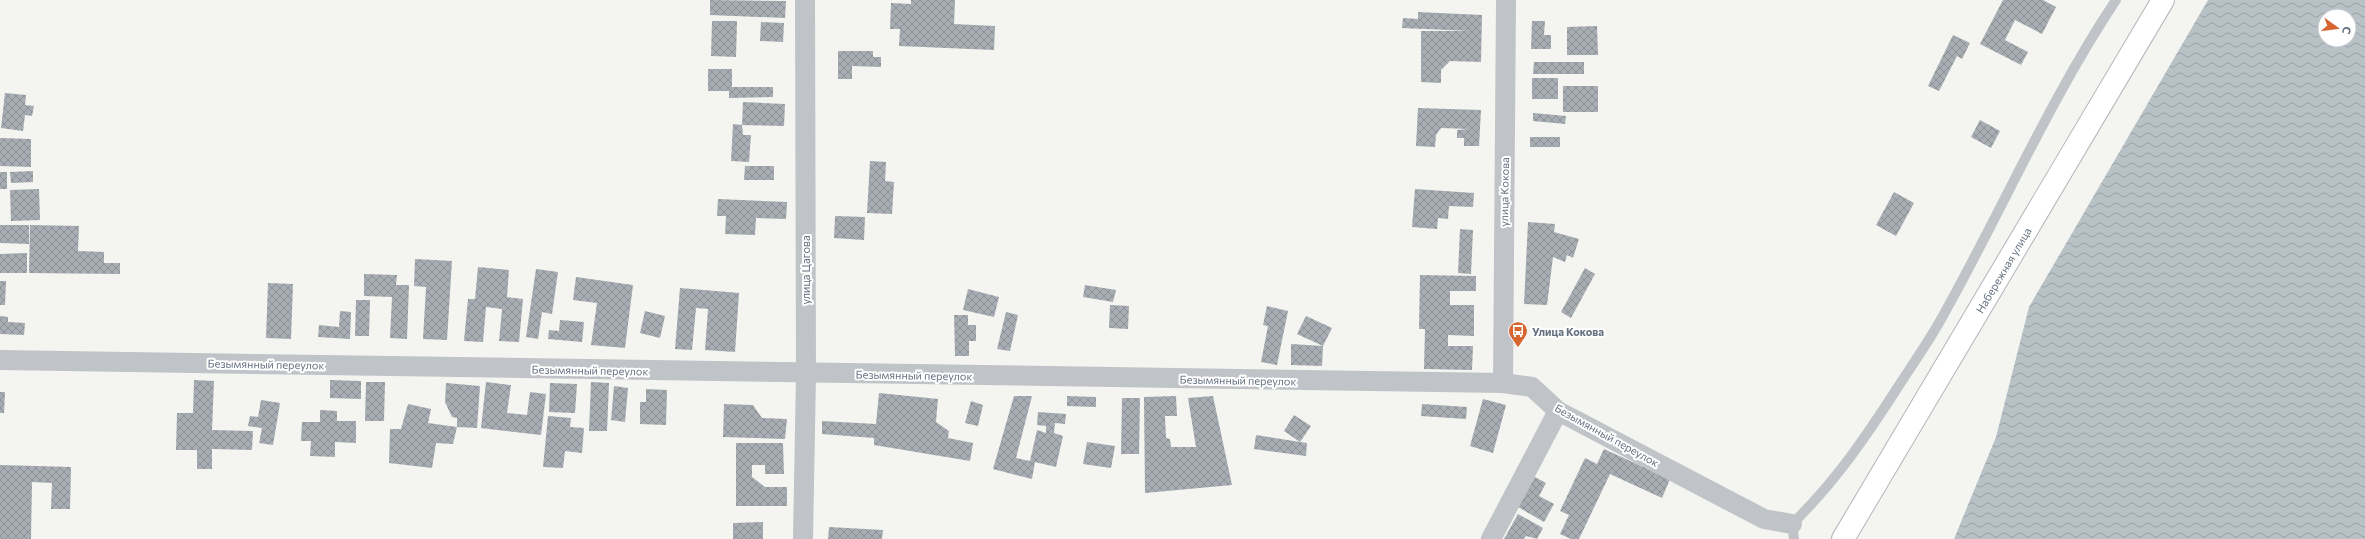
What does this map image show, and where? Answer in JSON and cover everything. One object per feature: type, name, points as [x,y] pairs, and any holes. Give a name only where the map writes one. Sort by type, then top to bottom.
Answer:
[{"type":"main road","name":"Набережная улица","points":[[1843,539],[2163,0]]},
{"type":"street","name":"улица Цагова","points":[[803,539],[806,374],[805,0]]},
{"type":"street","name":"улица Кокова","points":[[1503,383],[1506,0]]},
{"type":"street","name":"Безымянный переулок","points":[[0,360],[806,374],[1503,383],[1532,387],[1558,411],[1764,519],[1793,531]]},
{"type":"street","points":[[1491,539],[1558,411]]},
{"type":"lane","points":[[1793,531],[1859,447],[1939,322],[2020,166],[2094,32],[2116,0]]},
{"type":"water","points":[[2208,0],[2365,0],[2365,539],[1954,539],[1996,437],[2029,307]]},
{"type":"building","points":[[710,0],[786,1],[785,18],[710,15]]},
{"type":"building","points":[[911,0],[955,0],[954,24],[995,26],[994,50],[899,46],[900,29],[890,29],[891,3],[911,4]]},
{"type":"building","points":[[2003,0],[2043,0],[2056,7],[2042,34],[2015,20],[2005,40],[2028,52],[2021,65],[1980,44]]},
{"type":"building","points":[[1418,12],[1482,15],[1481,62],[1450,61],[1441,70],[1441,83],[1421,82],[1421,31],[1470,31],[1402,28],[1403,18],[1418,19]]},
{"type":"building","points":[[712,21],[737,21],[736,57],[711,56]]},
{"type":"building","points":[[1532,21],[1545,21],[1544,35],[1551,35],[1551,49],[1531,49]]},
{"type":"building","points":[[761,22],[784,23],[783,42],[760,41]]},
{"type":"building","points":[[1597,26],[1598,55],[1567,55],[1567,27]]},
{"type":"building","points":[[1953,35],[1970,43],[1962,59],[1957,56],[1939,91],[1928,86]]},
{"type":"building","points":[[838,51],[873,51],[873,57],[881,57],[881,67],[852,66],[852,79],[838,79]]},
{"type":"building","points":[[1534,62],[1584,62],[1584,74],[1533,74]]},
{"type":"building","points":[[708,69],[732,69],[732,87],[773,87],[773,97],[729,98],[729,91],[708,91]]},
{"type":"building","points":[[1532,78],[1558,78],[1558,99],[1532,99]]},
{"type":"building","points":[[1563,86],[1598,86],[1598,112],[1563,112]]},
{"type":"building","points":[[5,93],[26,95],[25,105],[34,106],[32,116],[25,115],[23,131],[1,128]]},
{"type":"building","points":[[743,102],[785,104],[784,126],[742,125]]},
{"type":"building","points":[[1418,108],[1481,110],[1479,146],[1464,146],[1464,138],[1457,138],[1457,130],[1469,129],[1441,128],[1436,135],[1435,147],[1416,146]]},
{"type":"building","points":[[1533,113],[1566,116],[1565,124],[1533,121]]},
{"type":"building","points":[[1980,120],[2000,131],[1991,148],[1971,137]]},
{"type":"building","points":[[733,124],[742,125],[743,135],[751,135],[749,162],[731,161]]},
{"type":"building","points":[[1530,137],[1560,137],[1560,147],[1530,147]]},
{"type":"building","points":[[0,138],[31,139],[31,167],[0,166]]},
{"type":"building","points":[[870,161],[886,162],[885,181],[894,182],[892,214],[867,213]]},
{"type":"building","points":[[745,166],[774,166],[774,180],[744,180]]},
{"type":"building","points":[[33,171],[33,182],[11,183],[10,172]]},
{"type":"building","points":[[0,172],[7,172],[7,189],[0,189]]},
{"type":"building","points":[[39,189],[40,220],[11,221],[10,190]]},
{"type":"building","points":[[1415,189],[1474,193],[1473,207],[1449,206],[1448,219],[1438,218],[1437,229],[1412,227]]},
{"type":"building","points":[[1894,192],[1914,203],[1896,236],[1876,225]]},
{"type":"building","points":[[718,199],[787,202],[786,219],[756,218],[755,235],[725,234],[726,216],[717,216]]},
{"type":"building","points":[[835,216],[865,217],[864,240],[834,238]]},
{"type":"building","points":[[1528,222],[1555,224],[1554,232],[1579,239],[1573,258],[1567,255],[1565,262],[1553,257],[1547,305],[1524,304]]},
{"type":"building","points":[[0,225],[29,225],[29,244],[0,243]]},
{"type":"building","points":[[30,225],[79,226],[78,251],[104,252],[104,263],[120,263],[120,274],[29,273]]},
{"type":"building","points":[[1460,229],[1473,230],[1471,274],[1458,273]]},
{"type":"building","points":[[27,253],[27,273],[0,273],[0,254]]},
{"type":"building","points":[[415,259],[452,261],[447,340],[423,339],[426,287],[414,286]]},
{"type":"building","points":[[478,267],[509,270],[507,297],[523,299],[519,342],[499,341],[502,309],[486,307],[483,342],[464,341],[468,299],[475,299]]},
{"type":"building","points":[[1585,268],[1595,274],[1571,318],[1561,312]]},
{"type":"building","points":[[536,269],[558,272],[552,314],[542,312],[538,339],[526,337]]},
{"type":"building","points":[[364,274],[397,275],[396,285],[409,285],[407,339],[390,338],[392,297],[364,296]]},
{"type":"building","points":[[1420,275],[1476,276],[1476,291],[1450,291],[1450,305],[1474,305],[1474,336],[1448,335],[1448,346],[1473,346],[1472,370],[1424,369],[1425,329],[1419,329]]},
{"type":"building","points":[[576,277],[633,285],[625,348],[591,345],[597,303],[573,300]]},
{"type":"building","points":[[0,281],[6,281],[5,305],[0,305]]},
{"type":"building","points":[[268,283],[293,284],[291,339],[266,338]]},
{"type":"building","points":[[1085,285],[1116,290],[1113,302],[1083,297]]},
{"type":"building","points":[[680,288],[739,293],[735,352],[705,350],[708,309],[696,308],[692,350],[675,349]]},
{"type":"building","points":[[968,289],[999,297],[994,317],[963,310]]},
{"type":"building","points":[[356,300],[370,300],[369,336],[355,336]]},
{"type":"building","points":[[1110,305],[1129,306],[1128,329],[1109,328]]},
{"type":"building","points":[[1267,306],[1288,311],[1277,365],[1261,362],[1268,326],[1263,325]]},
{"type":"building","points":[[340,311],[351,312],[350,339],[318,337],[319,325],[339,327]]},
{"type":"building","points":[[645,311],[665,316],[660,338],[640,333]]},
{"type":"building","points":[[1006,312],[1018,315],[1010,351],[997,349]]},
{"type":"building","points":[[954,315],[968,315],[968,325],[976,325],[976,341],[969,341],[969,356],[955,356]]},
{"type":"building","points":[[0,316],[8,317],[8,322],[25,323],[24,335],[0,334]]},
{"type":"building","points":[[1306,316],[1332,328],[1323,346],[1297,334]]},
{"type":"building","points":[[560,320],[584,322],[582,342],[548,339],[549,330],[559,331]]},
{"type":"building","points":[[1291,344],[1323,346],[1322,366],[1291,365]]},
{"type":"building","points":[[194,380],[214,381],[212,430],[253,431],[252,450],[212,449],[212,469],[197,469],[197,450],[176,450],[177,413],[193,413]]},
{"type":"building","points":[[330,380],[361,381],[361,399],[330,398]]},
{"type":"building","points":[[366,382],[385,382],[384,421],[365,421]]},
{"type":"building","points":[[486,382],[511,385],[507,413],[527,415],[530,392],[546,394],[541,435],[481,428]]},
{"type":"building","points":[[591,382],[609,383],[607,431],[589,431]]},
{"type":"building","points":[[446,383],[480,386],[477,428],[457,427],[457,418],[452,417],[445,402]]},
{"type":"building","points":[[550,383],[577,384],[575,413],[549,412]]},
{"type":"building","points":[[614,386],[628,388],[625,422],[611,420]]},
{"type":"building","points":[[646,389],[667,390],[666,425],[640,424],[640,402],[646,402]]},
{"type":"building","points":[[0,392],[5,392],[4,413],[0,413]]},
{"type":"building","points":[[879,393],[938,399],[936,422],[949,431],[948,438],[973,443],[970,461],[874,445],[874,438],[822,434],[822,421],[876,424]]},
{"type":"building","points":[[1014,396],[1032,396],[1016,458],[1030,461],[1037,430],[1046,433],[1046,426],[1037,425],[1038,412],[1066,414],[1065,424],[1055,423],[1054,433],[1063,436],[1056,467],[1035,462],[1032,479],[993,469]]},
{"type":"building","points":[[1067,396],[1096,397],[1096,407],[1067,406]]},
{"type":"building","points":[[1176,396],[1177,416],[1165,416],[1166,438],[1170,439],[1171,447],[1196,447],[1188,398],[1213,396],[1232,485],[1145,493],[1144,397]]},
{"type":"building","points":[[1122,398],[1140,398],[1139,454],[1121,454]]},
{"type":"building","points":[[1483,399],[1506,405],[1493,453],[1470,446]]},
{"type":"building","points":[[261,400],[280,403],[273,445],[259,443],[262,428],[248,426],[250,416],[258,417]]},
{"type":"building","points":[[971,401],[983,405],[978,426],[965,423]]},
{"type":"building","points":[[408,404],[431,409],[428,423],[457,427],[453,444],[436,443],[432,468],[389,463],[390,429],[401,429]]},
{"type":"building","points":[[724,404],[753,405],[762,418],[787,419],[785,439],[723,437]]},
{"type":"building","points":[[1422,404],[1467,407],[1466,419],[1421,416]]},
{"type":"building","points":[[320,410],[337,411],[337,421],[356,421],[356,443],[335,442],[335,457],[310,456],[311,441],[301,441],[302,422],[320,422]]},
{"type":"building","points":[[1294,415],[1311,426],[1300,442],[1284,431]]},
{"type":"building","points":[[548,416],[571,418],[570,427],[584,428],[582,453],[565,451],[563,468],[543,467]]},
{"type":"building","points":[[1256,435],[1307,443],[1306,456],[1254,449]]},
{"type":"building","points":[[1087,442],[1115,446],[1111,468],[1083,464]]},
{"type":"building","points":[[736,443],[783,443],[784,474],[765,474],[765,465],[752,465],[752,477],[765,487],[787,487],[787,506],[736,506]]},
{"type":"building","points":[[1604,449],[1670,479],[1662,498],[1610,474],[1579,539],[1571,539],[1560,534],[1569,515],[1560,511],[1585,458],[1597,464]]},
{"type":"building","points":[[0,465],[71,467],[70,509],[51,509],[52,483],[32,482],[31,539],[0,539]]},
{"type":"building","points":[[1535,477],[1546,483],[1539,496],[1554,504],[1544,522],[1518,507]]},
{"type":"building","points":[[1518,514],[1543,528],[1537,539],[1526,536],[1524,539],[1504,539]]},
{"type":"building","points":[[763,522],[763,539],[733,539],[733,523]]},
{"type":"building","points":[[829,527],[883,530],[882,539],[828,539]]},
{"type":"place","name":"Улица Кокова","points":[[1518,348]]}]
